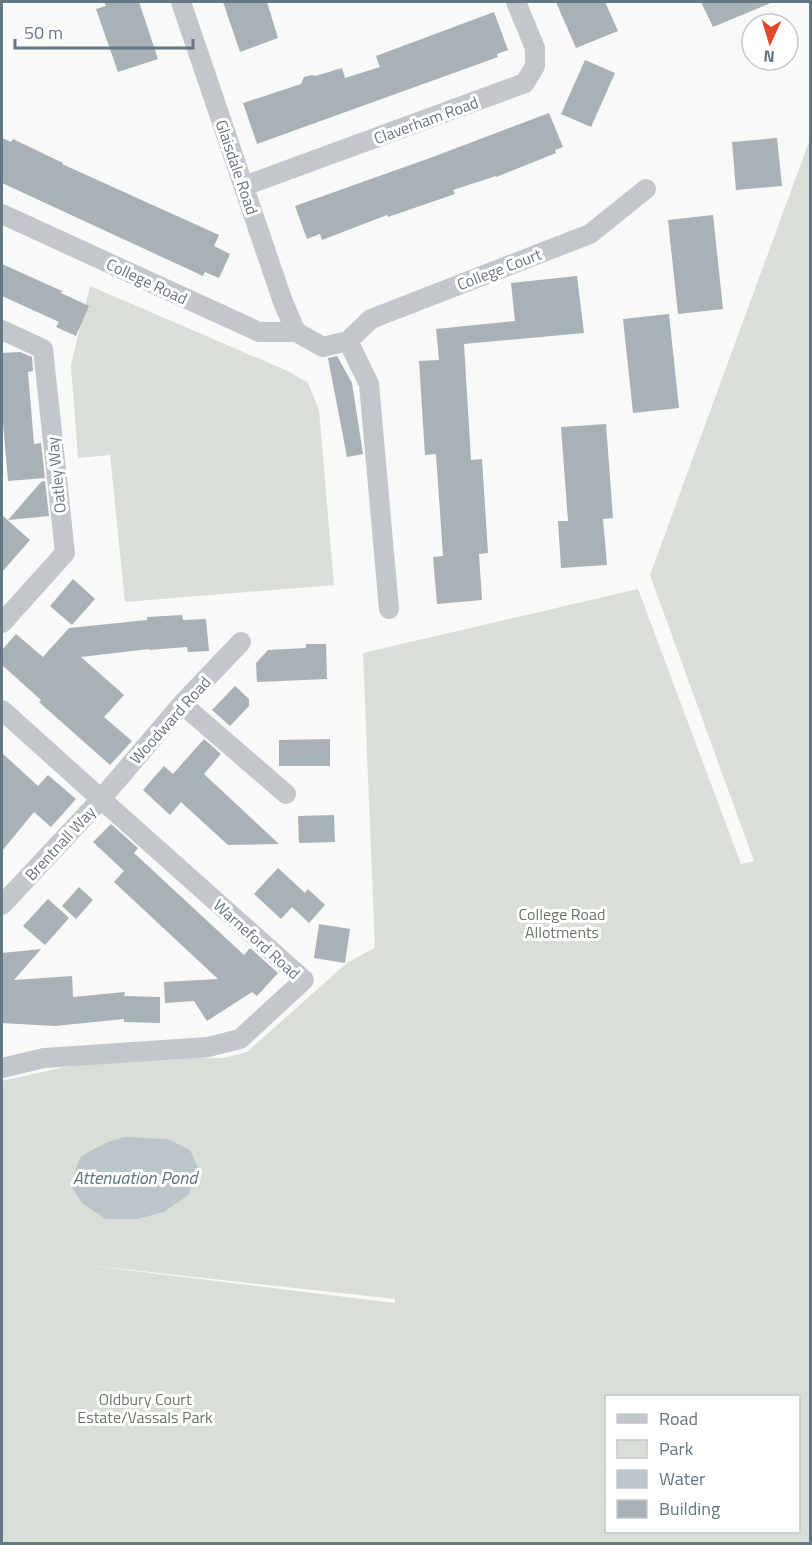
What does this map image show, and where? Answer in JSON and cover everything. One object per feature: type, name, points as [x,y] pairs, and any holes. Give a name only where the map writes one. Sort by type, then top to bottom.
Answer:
[{"type":"street","name":"Glaisdale Road","points":[[181,2],[282,302],[296,332]]},
{"type":"street","name":"Claverham Road","points":[[244,186],[525,83],[535,66],[535,48],[516,2]]},
{"type":"street","name":"College Court","points":[[348,341],[371,319],[590,234],[646,189]]},
{"type":"street","name":"College Road","points":[[2,214],[258,332],[296,332]]},
{"type":"street","name":"Oatley Way","points":[[2,330],[43,349],[65,553],[2,623]]},
{"type":"street","points":[[296,332],[323,347],[348,341],[369,384],[388,609]]},
{"type":"street","name":"Woodward Road","points":[[100,799],[182,704],[241,642]]},
{"type":"street","points":[[182,704],[286,794]]},
{"type":"street","name":"Brentnall Way","points":[[2,710],[100,799],[2,905]]},
{"type":"street","name":"Warneford Road","points":[[2,1068],[44,1058],[208,1047],[240,1039],[304,980],[100,799]]},
{"type":"green space","points":[[810,139],[810,1543],[2,1543],[2,1081],[65,1067],[172,1057],[223,1058],[247,1052],[348,962],[375,948],[363,653],[638,589],[741,864],[754,861],[650,575]],"holes":[[[78,1264],[395,1299],[395,1303]]]},
{"type":"green space","points":[[90,286],[290,372],[308,383],[319,410],[334,585],[125,602],[110,455],[78,458],[71,365]]},
{"type":"water","name":"Attenuation Pond","points":[[125,1137],[168,1139],[190,1150],[199,1170],[188,1195],[164,1212],[137,1219],[106,1219],[82,1203],[70,1184],[81,1156],[108,1142]]},
{"type":"building","points":[[104,2],[139,2],[158,59],[118,72],[96,9],[106,6]]},
{"type":"building","points":[[223,2],[267,2],[278,38],[240,52]]},
{"type":"building","points":[[556,2],[605,2],[618,31],[576,48]]},
{"type":"building","points":[[701,2],[773,2],[749,12],[740,12],[740,16],[713,27]]},
{"type":"building","points":[[494,12],[508,50],[497,54],[498,57],[257,144],[243,103],[301,84],[304,77],[342,68],[345,78],[380,67],[376,56]]},
{"type":"building","points":[[585,60],[615,73],[591,127],[561,114]]},
{"type":"building","points":[[549,113],[563,147],[555,150],[556,153],[496,177],[453,190],[455,194],[388,217],[387,215],[322,240],[320,234],[307,239],[295,206]]},
{"type":"building","points":[[2,138],[11,142],[13,139],[62,164],[219,235],[214,246],[230,254],[219,278],[205,272],[203,276],[2,183]]},
{"type":"building","points":[[777,138],[782,186],[736,190],[732,142]]},
{"type":"building","points":[[713,215],[723,309],[678,314],[668,220]]},
{"type":"building","points":[[2,264],[89,306],[76,336],[56,327],[59,322],[2,296]]},
{"type":"building","points":[[577,276],[584,333],[464,344],[471,460],[482,459],[488,553],[479,554],[482,600],[437,604],[433,557],[443,556],[436,454],[425,455],[419,361],[439,360],[436,329],[515,321],[511,283]]},
{"type":"building","points":[[669,314],[679,408],[633,413],[623,319]]},
{"type":"building","points":[[20,352],[32,357],[33,371],[28,372],[34,444],[41,443],[45,478],[8,481],[2,411],[2,353]]},
{"type":"building","points":[[337,356],[352,383],[363,454],[347,457],[328,358]]},
{"type":"building","points":[[606,424],[613,518],[603,519],[607,565],[561,568],[558,521],[568,521],[561,427]]},
{"type":"building","points":[[45,481],[49,516],[8,520],[41,482]]},
{"type":"building","points":[[2,515],[30,540],[2,572]]},
{"type":"building","points":[[73,579],[95,599],[72,625],[50,606]]},
{"type":"building","points":[[182,615],[183,620],[206,619],[209,651],[188,652],[187,647],[81,657],[124,695],[104,717],[132,741],[110,765],[39,702],[41,700],[2,665],[2,650],[16,634],[43,657],[69,628],[147,620],[147,617]]},
{"type":"building","points":[[306,644],[326,644],[327,679],[257,682],[256,663],[268,650],[306,648]]},
{"type":"building","points":[[235,686],[249,699],[249,706],[230,726],[212,710]]},
{"type":"building","points":[[204,739],[221,754],[204,774],[279,844],[228,845],[181,802],[170,815],[143,790],[164,766],[173,774]]},
{"type":"building","points":[[330,739],[330,766],[279,766],[279,740]]},
{"type":"building","points":[[2,753],[38,786],[48,775],[76,799],[51,827],[34,812],[2,851]]},
{"type":"building","points":[[334,815],[335,842],[299,843],[298,816]]},
{"type":"building","points":[[111,824],[138,848],[134,853],[244,955],[250,948],[278,973],[257,996],[252,992],[207,1021],[194,1001],[165,1003],[164,982],[218,979],[114,882],[124,871],[93,842]]},
{"type":"building","points":[[278,868],[305,893],[308,889],[325,905],[309,923],[292,907],[281,919],[254,894]]},
{"type":"building","points":[[79,887],[93,900],[76,919],[62,906]]},
{"type":"building","points":[[48,899],[69,918],[45,945],[23,926]]},
{"type":"building","points":[[319,924],[350,929],[345,963],[314,958]]},
{"type":"building","points":[[41,949],[14,980],[72,976],[73,997],[125,992],[124,996],[160,997],[160,1023],[124,1022],[124,1019],[55,1026],[2,1023],[2,953]]},
{"type":"park label","name":"College Road Allotments","points":[[562,923]]},
{"type":"park label","name":"Oldbury Court Estate/Vassals Park","points":[[145,1408]]}]
